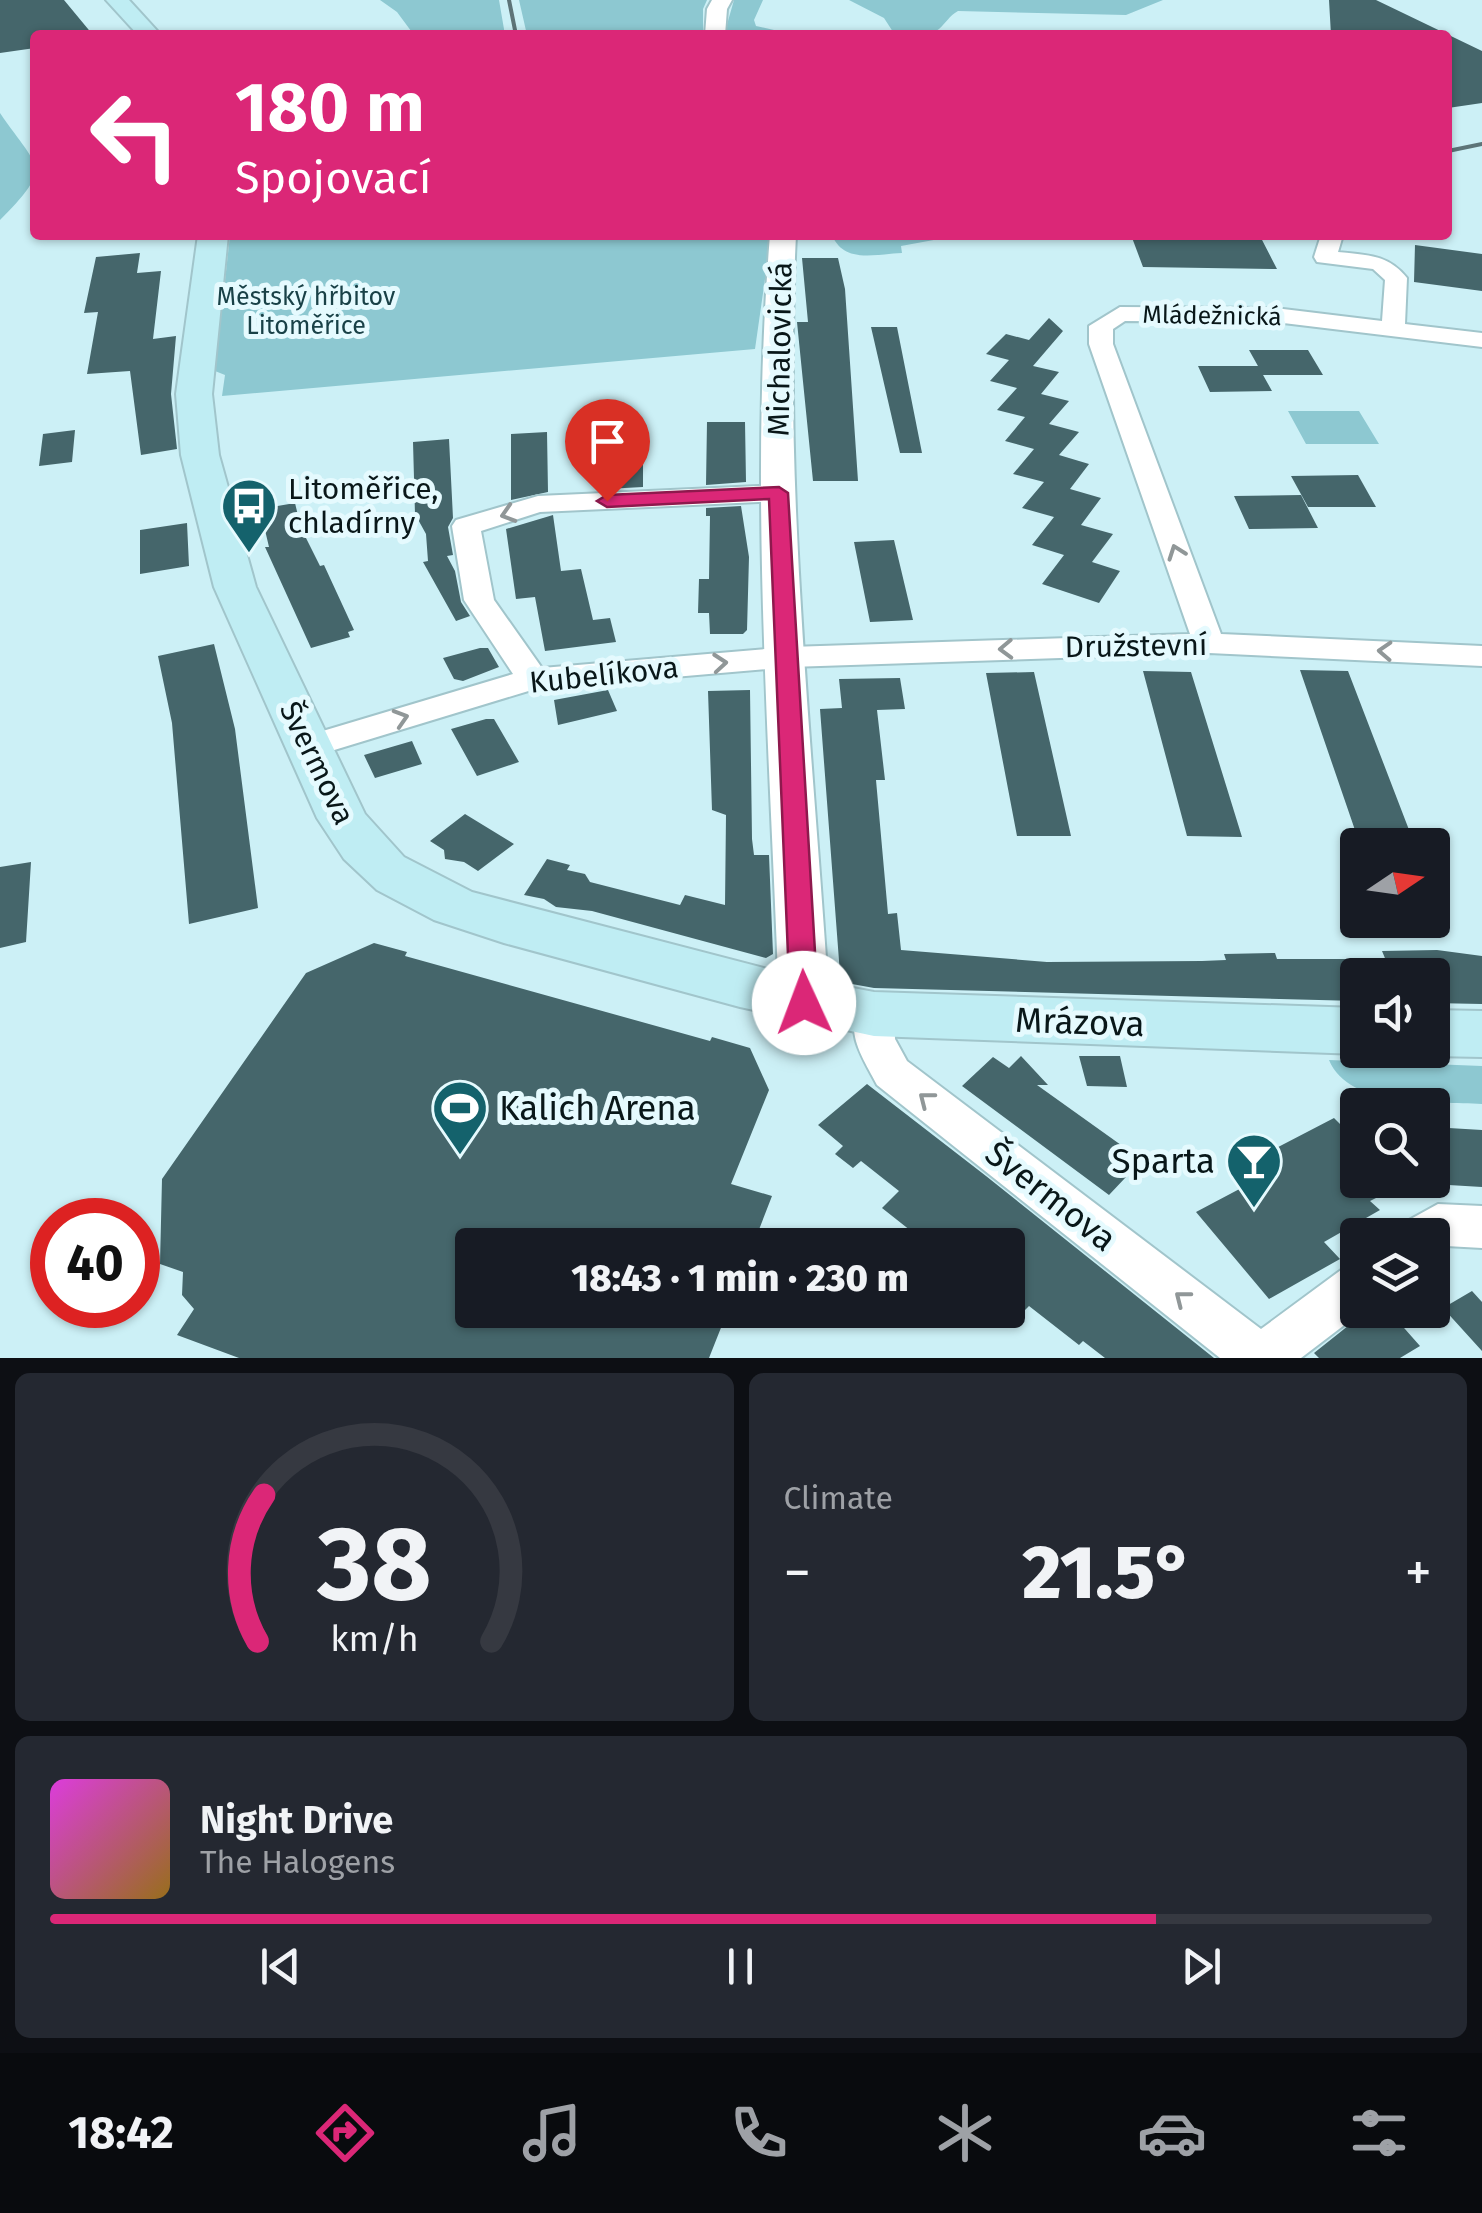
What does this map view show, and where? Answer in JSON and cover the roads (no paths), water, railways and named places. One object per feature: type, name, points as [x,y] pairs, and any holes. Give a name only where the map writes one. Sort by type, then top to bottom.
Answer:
[{"type":"main road","points":[[117,0],[145,30]]},
{"type":"main road","name":"Švermova","points":[[213,240],[194,394],[200,455],[235,586],[342,818],[364,850],[402,881],[428,895],[510,925],[804,1003]]},
{"type":"main road","name":"Mrázova","points":[[804,1003],[874,1014],[1340,1031]]},
{"type":"main road","points":[[1450,1033],[1482,1034]]},
{"type":"street","points":[[715,30],[722,0]]},
{"type":"street","name":"Michalovická","points":[[783,240],[776,342],[779,493],[804,1003]]},
{"type":"street","points":[[1330,240],[1325,257],[1378,263],[1396,278],[1393,328]]},
{"type":"street","name":"Mládežnická","points":[[1208,644],[1101,344],[1101,326],[1120,314],[1275,315],[1482,340]]},
{"type":"street","points":[[533,679],[479,600],[466,526],[538,504],[779,493]]},
{"type":"street","name":"Družstevní","points":[[790,657],[1208,644],[1482,656]]},
{"type":"street","name":"Kubelíkova","points":[[308,747],[533,679],[790,657]]},
{"type":"street","name":"Švermova","points":[[874,1014],[874,1040],[892,1073],[1261,1358]]},
{"type":"street","points":[[1450,1226],[1482,1227]]},
{"type":"street","points":[[1261,1358],[1340,1299]]},
{"type":"railway","points":[[509,0],[515,30]]},
{"type":"railway","points":[[1452,150],[1482,144]]},
{"type":"place","name":"Litoměřice, chladírny","points":[[249,555]]},
{"type":"place","name":"Kalich Arena","points":[[460,1157]]},
{"type":"place","name":"Sparta","points":[[1254,1210]]},
{"type":"park label","name":"Městský hřbitov Litoměřice","points":[[306,312]]}]
